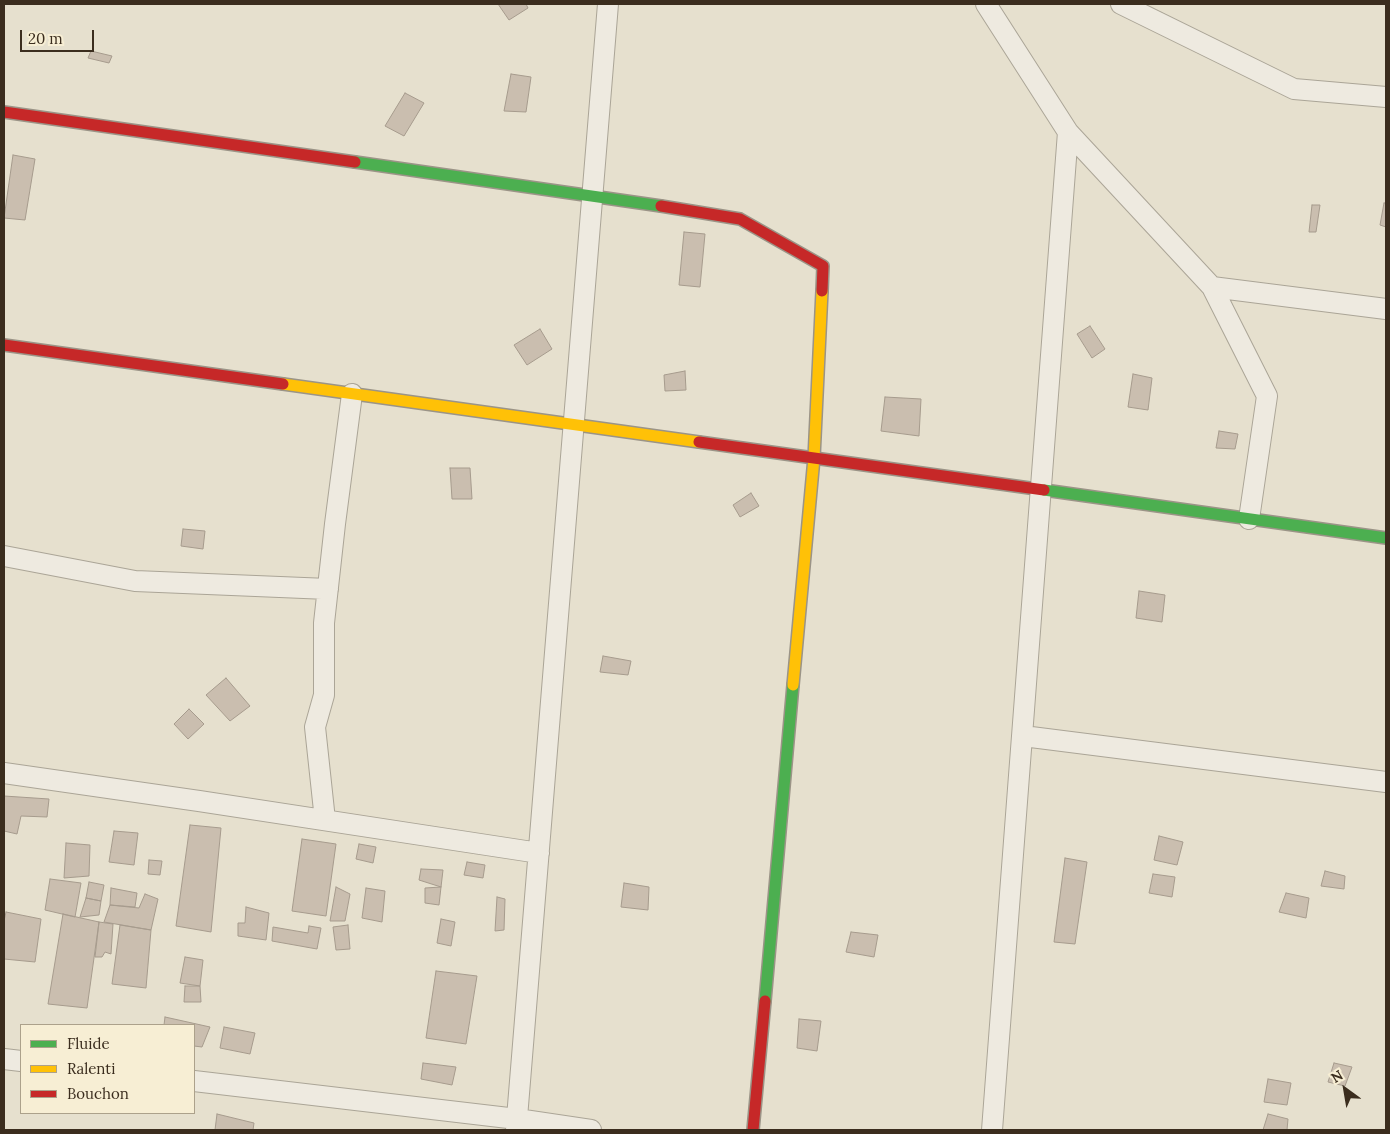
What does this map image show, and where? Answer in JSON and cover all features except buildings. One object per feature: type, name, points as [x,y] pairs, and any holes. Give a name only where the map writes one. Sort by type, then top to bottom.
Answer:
[{"type":"street","points":[[516,1125],[608,4]]},
{"type":"street","points":[[986,4],[1068,132],[1212,287],[1267,396],[1249,519]]},
{"type":"street","points":[[1121,4],[1294,89],[1386,97]]},
{"type":"street","points":[[4,112],[592,195],[740,219],[823,266],[814,458],[753,1130]]},
{"type":"street","points":[[992,1130],[1068,132]]},
{"type":"street","points":[[1212,287],[1386,308]]},
{"type":"street","points":[[4,345],[1386,538]]},
{"type":"street","points":[[325,820],[315,727],[324,695],[324,623],[352,394]]},
{"type":"street","points":[[4,556],[135,581],[328,589]]},
{"type":"street","points":[[1023,736],[1386,782]]},
{"type":"street","points":[[4,773],[539,853]]},
{"type":"street","points":[[4,1059],[20,1061]]},
{"type":"street","points":[[195,1081],[516,1125],[591,1130]]},
{"type":"traffic: fast","points":[[355,162],[661,206]]},
{"type":"traffic: fast","points":[[1044,490],[1386,538]]},
{"type":"traffic: fast","points":[[765,1001],[793,685]]},
{"type":"traffic: slow","points":[[793,685],[814,458],[822,291]]},
{"type":"traffic: slow","points":[[283,384],[699,442]]},
{"type":"traffic: jam","points":[[4,112],[355,162]]},
{"type":"traffic: jam","points":[[661,206],[740,219],[823,266],[822,291]]},
{"type":"traffic: jam","points":[[4,345],[283,384]]},
{"type":"traffic: jam","points":[[699,442],[1044,490]]},
{"type":"traffic: jam","points":[[753,1130],[765,1001]]}]
